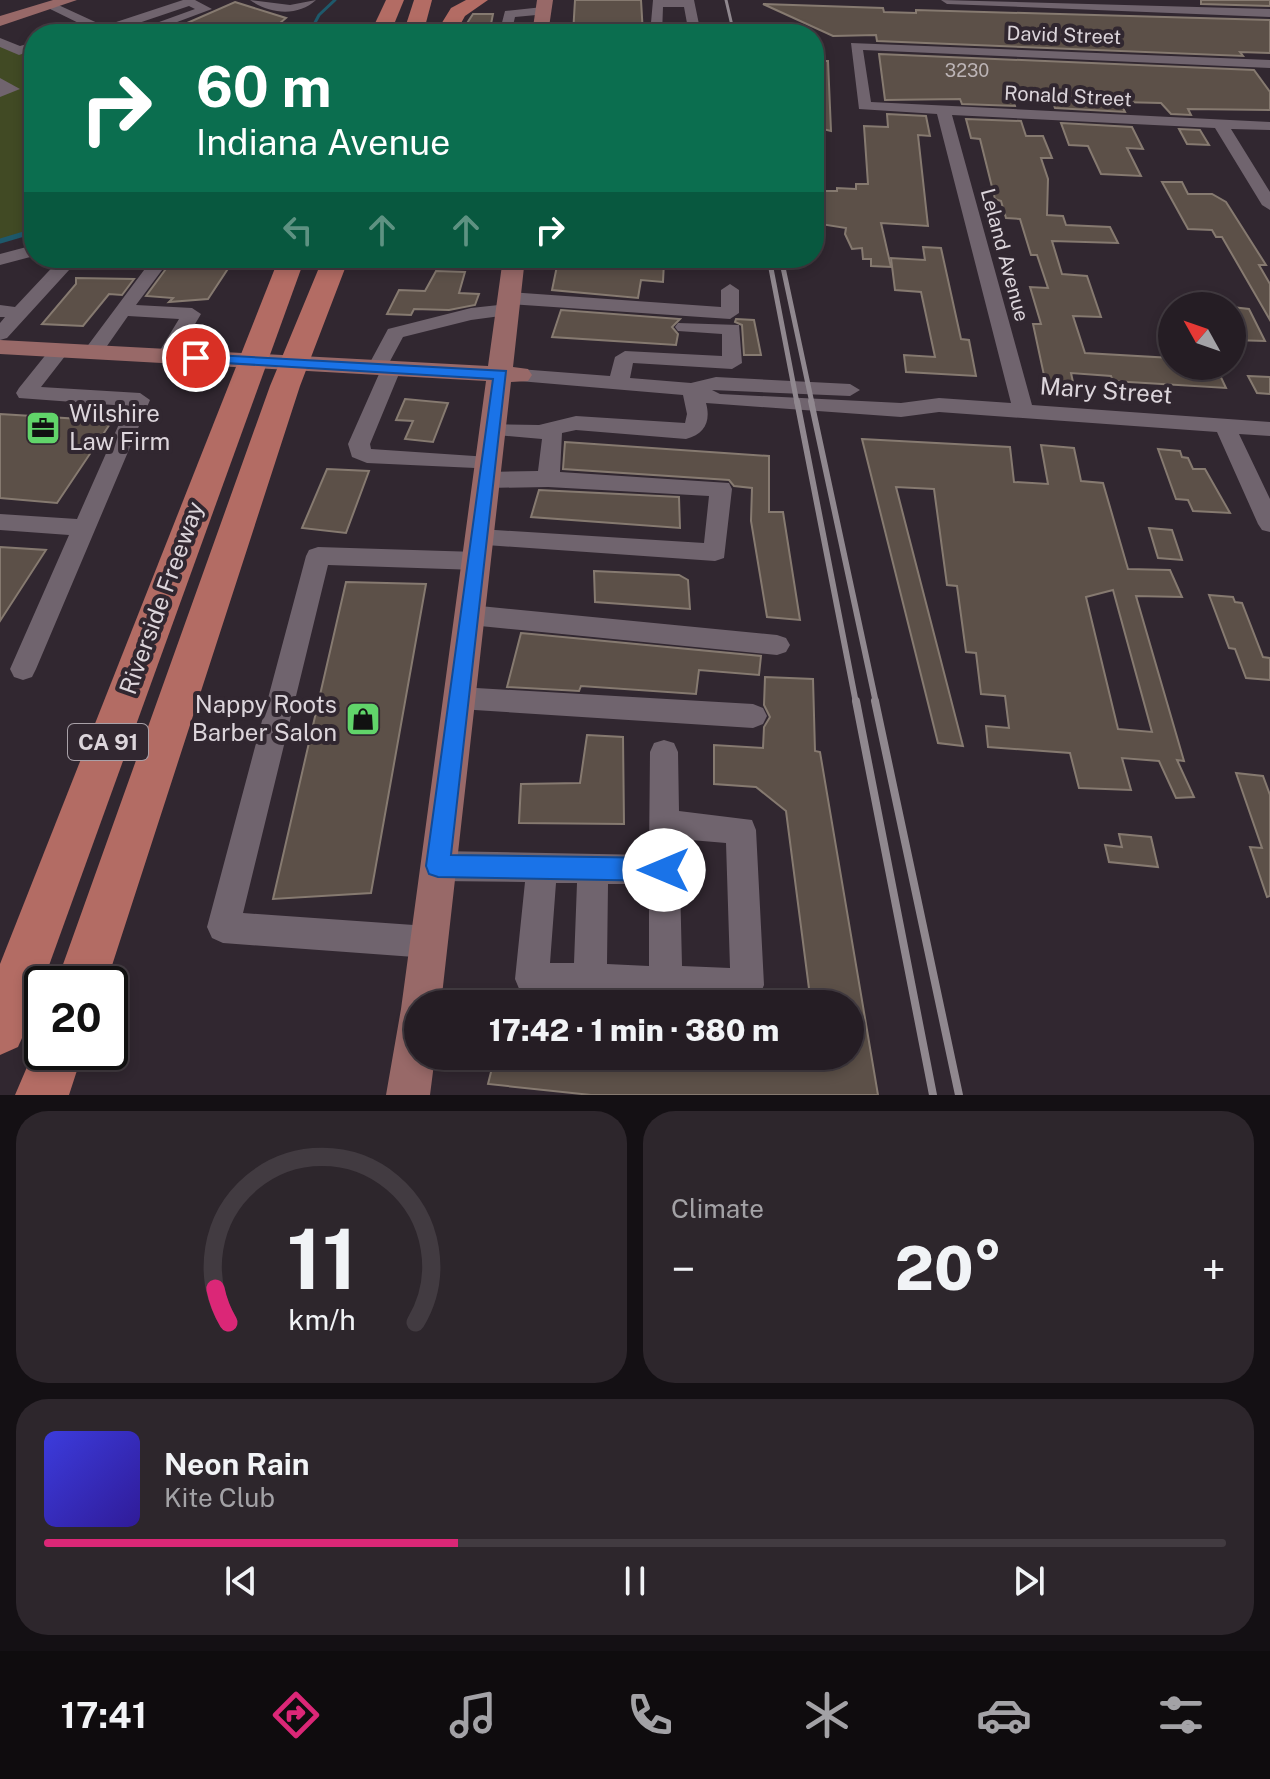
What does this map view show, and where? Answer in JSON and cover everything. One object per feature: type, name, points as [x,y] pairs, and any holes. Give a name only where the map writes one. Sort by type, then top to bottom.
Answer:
[{"type":"highway","points":[[384,24],[395,0]]},
{"type":"highway","points":[[416,24],[423,0]]},
{"type":"highway","points":[[451,24],[458,12],[479,0]]},
{"type":"highway","name":"Riverside Freeway","points":[[0,1029],[242,383],[288,268]]},
{"type":"highway","name":"Riverside Freeway","points":[[87,966],[285,386],[332,268]]},
{"type":"highway","points":[[42,1095],[51,1070]]},
{"type":"main road","points":[[3,17],[69,0]]},
{"type":"main road","points":[[422,990],[494,429],[510,375],[508,304],[513,268]]},
{"type":"main road","points":[[0,347],[510,375]]},
{"type":"main road","points":[[408,1095],[411,1070]]},
{"type":"street","points":[[256,0],[289,11],[297,10],[310,0]]},
{"type":"street","points":[[947,0],[1270,13]]},
{"type":"street","points":[[656,24],[657,3],[682,1],[690,3],[693,24]]},
{"type":"street","points":[[122,24],[189,2],[206,9],[162,24]]},
{"type":"street","points":[[50,6],[90,24]]},
{"type":"street","points":[[507,24],[509,14],[544,6]]},
{"type":"street","points":[[0,42],[19,51],[24,49]]},
{"type":"street","name":"David Street","points":[[864,106],[856,46],[1270,64]]},
{"type":"street","points":[[0,82],[13,89],[0,93]]},
{"type":"street","name":"Ronald Street","points":[[864,106],[1270,126]]},
{"type":"street","name":"Leland Avenue","points":[[944,111],[1023,411]]},
{"type":"street","points":[[1220,123],[1270,205]]},
{"type":"street","points":[[0,260],[24,253]]},
{"type":"street","points":[[0,334],[10,312],[60,268]]},
{"type":"street","points":[[93,352],[154,268]]},
{"type":"street","points":[[428,942],[223,927],[318,556],[478,549],[715,552],[721,489],[548,479],[367,456],[360,452],[359,444],[395,333],[508,304],[730,313],[730,290]]},
{"type":"street","points":[[123,310],[192,314],[166,357]]},
{"type":"street","points":[[618,383],[625,357],[732,363],[732,329],[685,327]]},
{"type":"street","points":[[23,669],[140,400],[26,393],[59,351]]},
{"type":"street","name":"Mary Street","points":[[510,375],[691,389],[717,400],[901,410],[939,405],[1270,429]]},
{"type":"street","points":[[576,423],[587,381]]},
{"type":"street","points":[[494,429],[543,431],[576,423],[686,432],[697,425],[699,417],[691,389]]},
{"type":"street","points":[[1225,426],[1270,524]]},
{"type":"street","points":[[543,431],[553,437],[548,479]]},
{"type":"street","points":[[0,522],[83,528]]},
{"type":"street","points":[[470,615],[777,645]]},
{"type":"street","points":[[459,698],[753,716]]},
{"type":"street","points":[[664,752],[666,982]]},
{"type":"street","points":[[542,868],[532,979],[747,985],[741,830],[665,824]]},
{"type":"street","points":[[438,866],[664,870]]},
{"type":"street","points":[[590,980],[593,869]]},
{"type":"green space","points":[[0,39],[24,52],[24,233],[0,241]]},
{"type":"building","points":[[575,0],[641,0],[642,24],[574,24]]},
{"type":"building","points":[[1201,0],[1270,0],[1270,6],[1201,4]]},
{"type":"building","points":[[235,2],[286,18],[280,24],[185,24]]},
{"type":"building","points":[[763,4],[883,8],[884,12],[916,13],[916,10],[1270,20],[1270,53],[1240,52],[1243,56],[877,41],[876,35],[833,36],[824,32],[824,24],[807,24]]},
{"type":"building","points":[[473,14],[493,14],[491,24],[466,24]]},
{"type":"building","points":[[879,54],[1254,70],[1270,92],[1270,110],[1188,109],[1191,115],[1171,114],[1161,103],[1120,102],[1125,112],[1055,108],[1053,103],[1014,102],[1015,106],[962,104],[960,99],[885,100]]},
{"type":"building","points":[[824,61],[828,61],[831,131],[824,129]]},
{"type":"building","points":[[887,114],[926,116],[930,136],[918,135],[928,226],[881,223],[891,267],[871,266],[871,259],[863,259],[862,248],[852,249],[845,234],[846,228],[824,225],[824,191],[856,189],[856,184],[868,184],[864,126],[888,127]]},
{"type":"building","points":[[966,119],[1021,121],[1026,136],[1043,136],[1052,158],[1041,158],[1048,179],[1047,215],[1063,216],[1066,225],[1110,227],[1118,243],[1052,241],[1062,274],[1087,276],[1101,317],[1073,316],[1085,353],[1158,357],[1158,380],[1222,380],[1226,388],[1113,381],[1111,376],[1071,373],[1073,382],[1067,381],[1068,384],[1045,380],[1033,324],[1041,324],[1030,287],[1048,288],[1037,255],[1031,255],[1020,219],[1006,218],[1001,201],[995,199],[980,139],[971,138]]},
{"type":"building","points":[[1061,123],[1132,127],[1143,149],[1127,148],[1141,176],[1101,174],[1088,146],[1069,145]]},
{"type":"building","points":[[1179,129],[1200,130],[1209,145],[1187,144]]},
{"type":"building","points":[[1162,182],[1182,182],[1188,194],[1212,194],[1226,202],[1266,265],[1259,265],[1270,284],[1270,320],[1222,237],[1216,237],[1212,230],[1188,229]]},
{"type":"building","points":[[923,247],[941,248],[961,339],[969,340],[976,376],[906,372],[904,355],[935,357],[921,292],[895,290],[891,258],[925,260]]},
{"type":"building","points":[[167,268],[228,268],[208,299],[169,302],[173,298],[146,296]]},
{"type":"building","points":[[557,268],[664,268],[663,282],[641,280],[638,298],[552,290]]},
{"type":"building","points":[[436,271],[465,272],[459,293],[479,294],[475,305],[449,310],[414,309],[411,315],[387,314],[399,290],[425,291]]},
{"type":"building","points":[[76,278],[134,279],[122,295],[109,294],[83,326],[42,324],[76,284]]},
{"type":"building","points":[[1246,309],[1249,309],[1265,341],[1246,340]]},
{"type":"building","points":[[561,310],[680,319],[672,327],[678,334],[676,345],[552,337]]},
{"type":"building","points":[[736,319],[754,320],[761,355],[744,355],[742,325],[735,322]]},
{"type":"building","points":[[1248,376],[1270,377],[1270,394],[1257,393]]},
{"type":"building","points":[[405,399],[448,403],[433,442],[405,439],[413,421],[396,420]]},
{"type":"building","points":[[0,414],[112,421],[57,503],[0,498]]},
{"type":"building","points":[[862,439],[1010,447],[1014,482],[1048,484],[1041,445],[1074,448],[1081,481],[1103,483],[1128,569],[1170,570],[1182,597],[1136,596],[1184,761],[1177,760],[1194,797],[1176,798],[1159,761],[1122,758],[1131,790],[1079,788],[1070,753],[988,747],[986,726],[1009,728],[1005,696],[981,694],[976,653],[966,652],[957,586],[947,585],[934,489],[896,487],[963,746],[938,743]],"holes":[[[1113,590],[1152,732],[1118,729],[1086,597]]]},
{"type":"building","points":[[565,442],[769,456],[769,512],[783,512],[800,620],[767,617],[751,521],[752,488],[734,486],[729,480],[563,469]]},
{"type":"building","points":[[1158,449],[1180,451],[1193,469],[1205,469],[1230,513],[1193,511],[1188,500],[1176,499]]},
{"type":"building","points":[[327,469],[369,471],[346,533],[302,528]]},
{"type":"building","points":[[539,490],[679,497],[680,528],[531,517]]},
{"type":"building","points":[[1149,528],[1172,530],[1182,560],[1158,558]]},
{"type":"building","points":[[0,547],[46,550],[0,621]]},
{"type":"building","points":[[594,571],[679,575],[688,580],[690,609],[595,602]]},
{"type":"building","points":[[346,582],[426,584],[371,893],[273,899]]},
{"type":"building","points":[[1209,595],[1233,597],[1235,602],[1242,603],[1263,657],[1270,658],[1270,680],[1246,678],[1235,649],[1229,648]]},
{"type":"building","points":[[521,633],[761,656],[759,675],[699,670],[696,694],[581,686],[579,691],[507,687]]},
{"type":"building","points":[[765,677],[813,679],[815,751],[820,752],[860,990],[809,990],[786,811],[756,787],[714,784],[714,745],[763,748],[764,727],[770,717],[764,705]]},
{"type":"building","points":[[587,735],[623,737],[624,824],[519,823],[521,784],[580,783]]},
{"type":"building","points":[[1236,773],[1263,776],[1270,795],[1270,896],[1267,897],[1250,847],[1262,848]]},
{"type":"building","points":[[1119,834],[1151,837],[1158,867],[1109,862],[1105,845],[1122,847]]},
{"type":"building","points":[[864,1012],[878,1095],[591,1095],[488,1084],[492,1070],[864,1070]]},
{"type":"waterway","points":[[314,24],[335,0]]},
{"type":"waterway","points":[[0,241],[24,234]]},
{"type":"railway","points":[[726,0],[732,24]]},
{"type":"railway","points":[[771,268],[797,403]]},
{"type":"railway","points":[[783,268],[812,403]]},
{"type":"railway","points":[[797,401],[856,703]]},
{"type":"railway","points":[[811,401],[876,703]]},
{"type":"railway","points":[[856,701],[933,1095]]},
{"type":"railway","points":[[875,701],[959,1095]]},
{"type":"place","name":"Wilshire Law Firm","points":[[43,428]]},
{"type":"place","name":"Nappy Roots Barber Salon","points":[[363,719]]},
{"type":"route","points":[[196,358],[501,374],[438,866],[664,870]]}]
